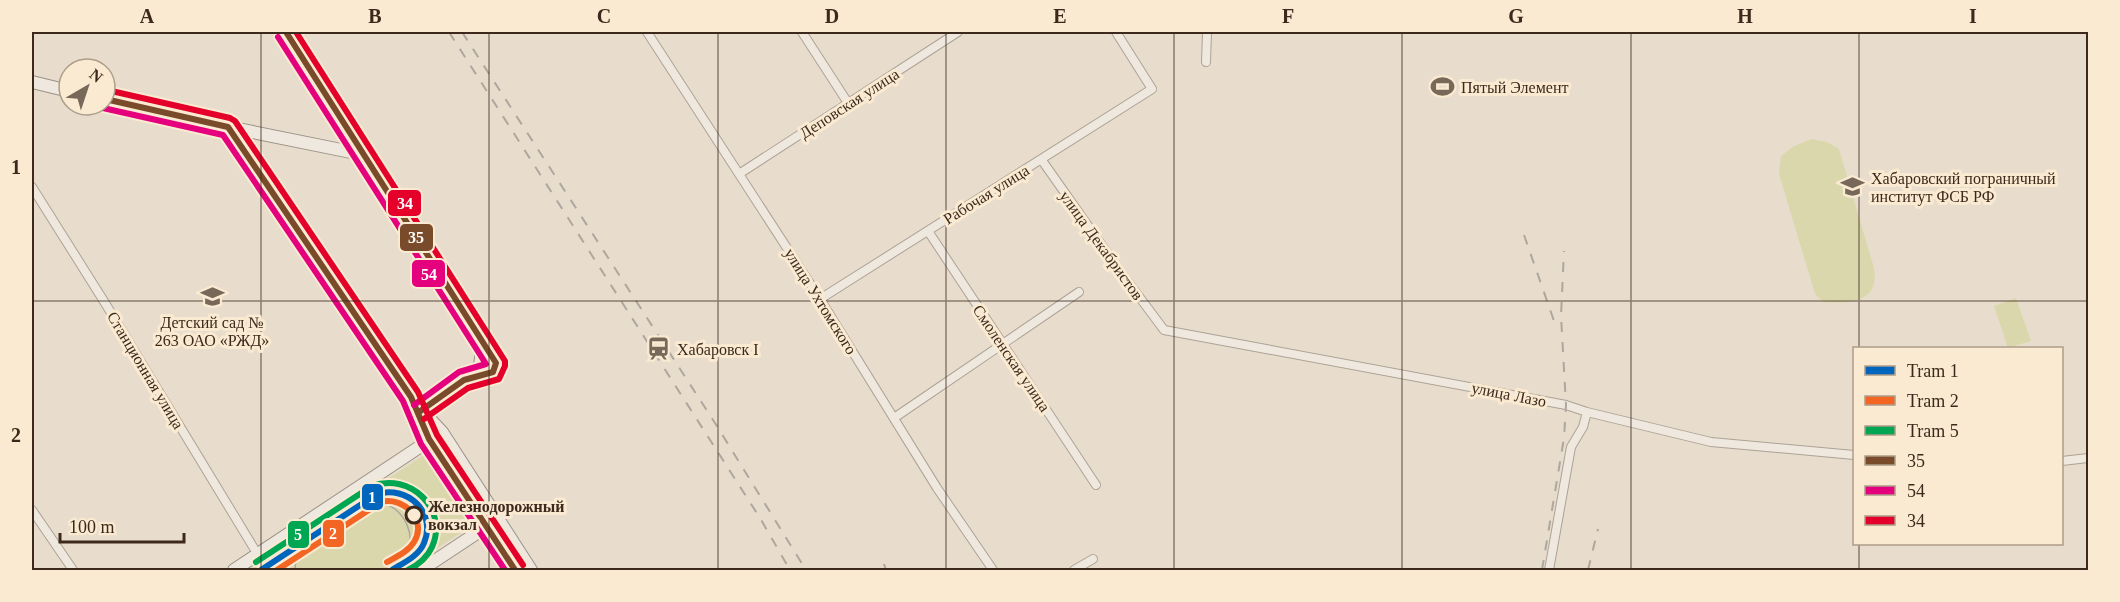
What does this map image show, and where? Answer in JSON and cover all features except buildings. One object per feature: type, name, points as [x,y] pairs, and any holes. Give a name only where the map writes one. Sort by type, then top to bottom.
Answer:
[{"type":"street","points":[[286,32],[474,327],[483,351],[477,371],[419,412]]},
{"type":"street","name":"улица Ухтомского","points":[[647,32],[820,299],[937,488],[993,570]]},
{"type":"street","points":[[802,32],[848,103]]},
{"type":"street","name":"Деповская улица","points":[[739,174],[958,32]]},
{"type":"street","name":"Рабочая улица","points":[[820,299],[1152,89],[1116,32]]},
{"type":"street","points":[[1206,62],[1207,32]]},
{"type":"street","points":[[32,82],[57,88]]},
{"type":"street","points":[[117,102],[228,128],[366,155]]},
{"type":"street","points":[[228,128],[411,397],[429,440],[515,570]]},
{"type":"street","name":"улица Декабристов","points":[[1041,159],[1164,330]]},
{"type":"street","name":"Станционная улица","points":[[32,187],[258,555]]},
{"type":"street","name":"Смоленская улица","points":[[928,231],[1096,485]]},
{"type":"street","points":[[894,418],[1079,292]]},
{"type":"street","name":"улица Лазо","points":[[1164,330],[1532,398],[1711,442],[1853,455]]},
{"type":"street","points":[[419,412],[442,432],[531,570]]},
{"type":"street","points":[[1549,570],[1571,447],[1583,427],[1587,412]]},
{"type":"street","points":[[234,570],[442,432]]},
{"type":"street","points":[[2063,461],[2088,458]]},
{"type":"street","points":[[32,510],[74,570]]},
{"type":"street","points":[[421,570],[499,519]]},
{"type":"street","points":[[1074,570],[1093,559]]},
{"type":"shaded area","points":[[1812,139],[1827,142],[1839,149],[1874,268],[1875,280],[1872,288],[1860,299],[1823,302],[1815,294],[1779,174],[1781,156],[1794,146]]},
{"type":"shaded area","points":[[2016,298],[2031,341],[2008,347],[1994,306]]},
{"type":"shaded area","points":[[430,451],[477,523],[402,570],[248,570]]},
{"type":"tram line","name":"5","points":[[256,562],[372,486],[386,483],[400,484],[423,497],[431,507],[435,519],[436,533],[430,551],[422,561],[408,570]]},
{"type":"tram line","name":"1","points":[[261,570],[377,494],[388,492],[408,497],[417,503],[423,512],[427,532],[422,548],[392,570]]},
{"type":"tram line","name":"2","points":[[277,570],[381,502],[389,501],[405,506],[411,512],[416,518],[418,534],[409,549],[387,562]]},
{"type":"tram line","points":[[359,505],[383,503],[398,511],[403,518],[410,533],[409,549],[395,568]]},
{"type":"tram line","points":[[295,570],[296,559],[304,541]]},
{"type":"tram line","points":[[279,570],[287,552]]},
{"type":"railway","points":[[449,32],[760,518],[790,570]]},
{"type":"railway","points":[[462,32],[715,423],[806,570]]},
{"type":"railway","points":[[1524,235],[1556,329]]},
{"type":"railway","points":[[1542,570],[1564,438],[1566,405],[1561,316],[1564,251]]},
{"type":"railway","points":[[1588,570],[1598,529]]},
{"type":"railway","points":[[884,564],[886,570]]},
{"type":"transit line","name":"35","points":[[286,32],[496,363],[493,372],[464,380],[419,412]]},
{"type":"transit line","name":"34","points":[[296,32],[505,361],[499,379],[468,388],[424,419]]},
{"type":"transit line","name":"54","points":[[278,37],[486,364],[459,372],[414,405]]},
{"type":"transit line","name":"34","points":[[117,92],[235,121],[418,392],[437,435],[523,565]]},
{"type":"transit line","name":"35","points":[[117,102],[228,127],[411,397],[429,439],[515,570]]},
{"type":"transit line","name":"54","points":[[117,111],[223,135],[403,401],[421,444],[505,570]]},
{"type":"place","name":"Пятый Элемент","points":[[1443,87]]},
{"type":"place","name":"Хабаровский пограничный институт ФСБ РФ","points":[[1853,187]]},
{"type":"place","name":"Детский сад № 263 ОАО «РЖД»","points":[[212,297]]},
{"type":"place","name":"Хабаровск I","points":[[659,349]]},
{"type":"place","name":"Железнодорожный вокзал","points":[[414,515]]}]
